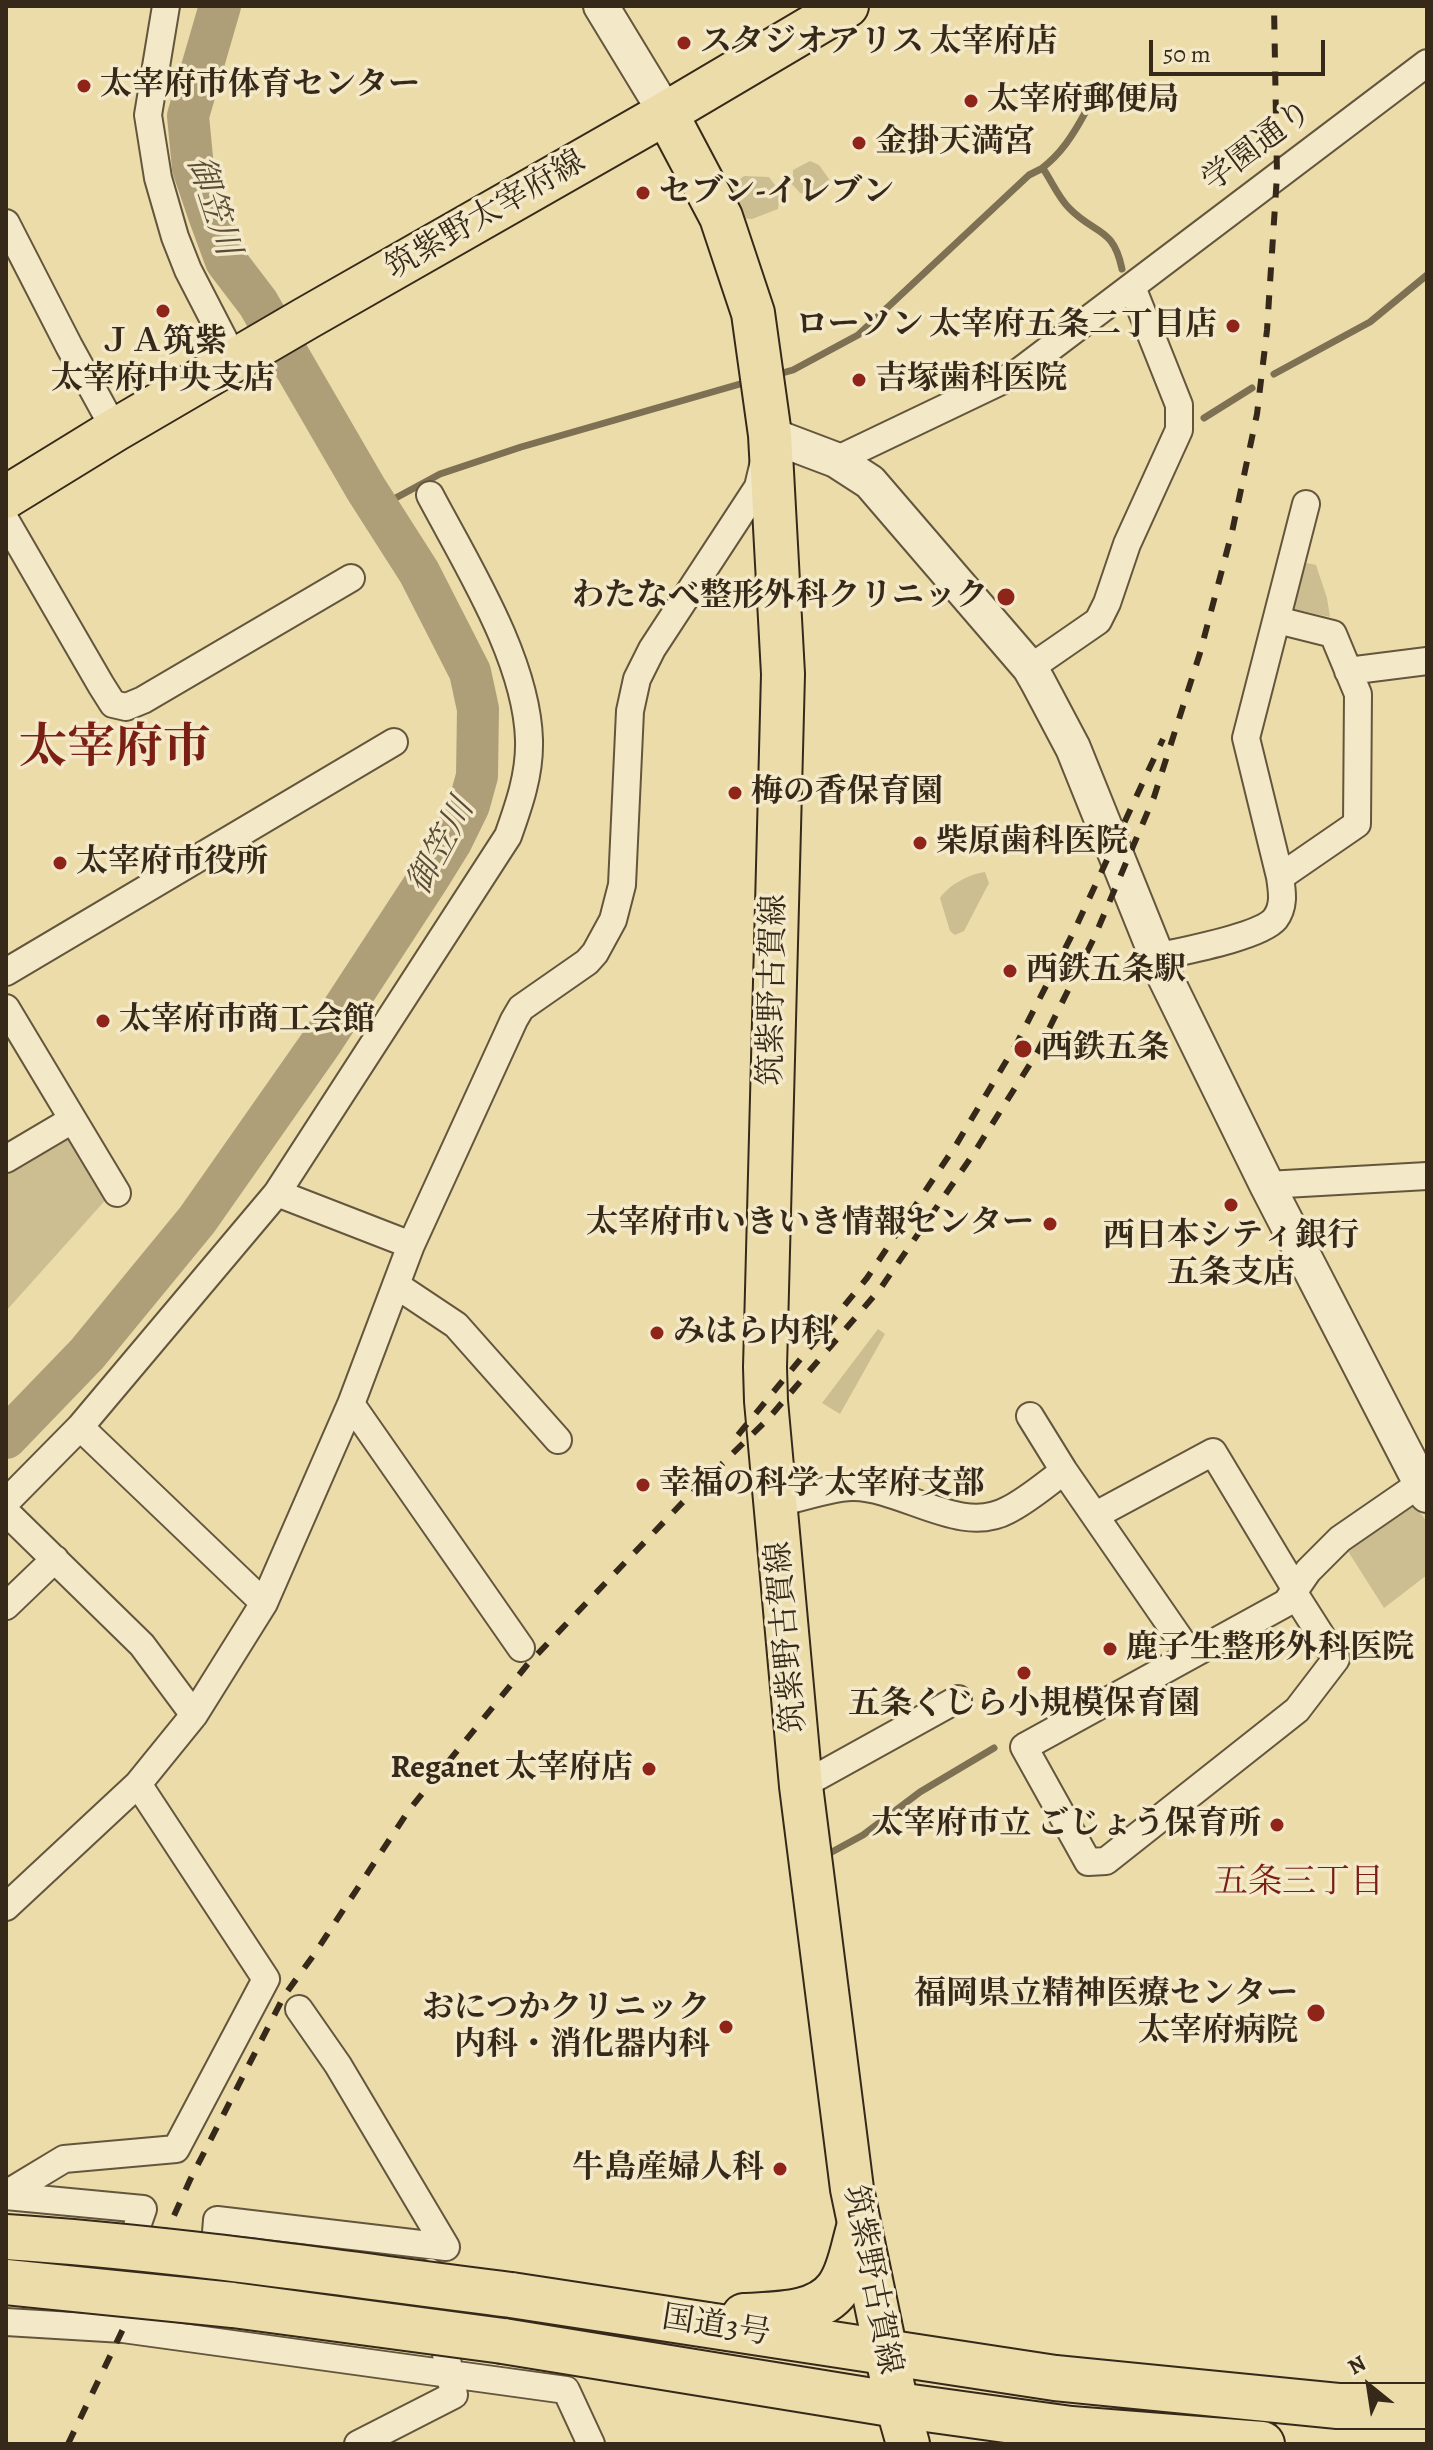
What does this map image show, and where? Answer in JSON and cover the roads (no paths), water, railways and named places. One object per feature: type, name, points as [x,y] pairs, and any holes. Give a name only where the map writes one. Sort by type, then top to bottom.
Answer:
[{"type":"highway","points":[[674,2321],[789,2313],[820,2303],[837,2289],[846,2273],[859,2228]]},
{"type":"highway","name":"国道3号","points":[[6,2237],[195,2255],[511,2295],[1055,2378],[1338,2406],[1427,2406]]},
{"type":"highway","name":"国道3号","points":[[6,2282],[188,2300],[503,2341],[902,2424],[1071,2429],[1262,2444]]},
{"type":"highway","points":[[982,2444],[1003,2435],[1071,2429]]},
{"type":"main road","points":[[666,113],[847,6]]},
{"type":"main road","name":"筑紫野太宰府線","points":[[237,360],[666,113]]},
{"type":"main road","name":"筑紫野古賀線","points":[[666,113],[721,217],[753,313],[770,435],[783,674],[765,1367],[801,1786],[852,2189],[902,2424]]},
{"type":"main road","points":[[6,497],[237,360]]},
{"type":"street","points":[[166,6],[148,115],[158,178],[184,259],[237,360]]},
{"type":"street","points":[[601,6],[666,113]]},
{"type":"street","name":"学園通り","points":[[836,460],[1016,374],[1427,63]]},
{"type":"street","points":[[6,223],[115,430]]},
{"type":"street","points":[[1030,668],[1098,621],[1127,544],[1179,430],[1179,405],[1132,287]]},
{"type":"street","points":[[7,1905],[138,1784],[194,1715],[264,1603],[351,1404],[411,1245],[521,1008],[587,962],[613,920],[622,885],[630,711],[637,679],[652,649],[758,487],[770,435],[836,460],[870,482],[1030,668],[1073,748],[1156,957],[1267,1185],[1425,1486],[1340,1539],[1308,1571],[1295,1592],[1286,1603],[1024,1747],[1088,1862],[1106,1861],[1297,1710],[1336,1659],[1295,1592],[1213,1452],[1096,1515]]},
{"type":"street","points":[[6,1502],[80,1427],[277,1193],[508,836],[524,790],[529,741],[524,702],[495,618],[430,495]]},
{"type":"street","points":[[1156,957],[1260,930],[1275,918],[1283,900],[1246,738],[1306,504]]},
{"type":"street","points":[[6,521],[113,704],[126,707],[351,578]]},
{"type":"street","points":[[1277,620],[1333,634],[1358,694],[1357,824],[1280,877]]},
{"type":"street","points":[[1348,671],[1427,661]]},
{"type":"street","points":[[6,972],[394,742]]},
{"type":"street","points":[[6,1008],[117,1193]]},
{"type":"street","points":[[6,1159],[72,1120]]},
{"type":"street","points":[[1267,1185],[1427,1176]]},
{"type":"street","points":[[277,1193],[411,1245]]},
{"type":"street","points":[[396,1285],[456,1325],[558,1440]]},
{"type":"street","points":[[351,1404],[521,1648]]},
{"type":"street","points":[[1030,1416],[1064,1471],[1191,1655]]},
{"type":"street","points":[[80,1427],[264,1603]]},
{"type":"street","points":[[776,1504],[853,1487],[888,1493],[973,1519],[1007,1511],[1064,1471]]},
{"type":"street","points":[[6,1512],[142,1645],[194,1715]]},
{"type":"street","points":[[6,1606],[55,1559]]},
{"type":"street","points":[[801,1786],[958,1699]]},
{"type":"street","points":[[6,2195],[64,2159],[176,2149],[266,1979],[138,1784]]},
{"type":"street","points":[[207,2341],[217,2220],[446,2247],[338,2065],[299,2009]]},
{"type":"street","points":[[6,2195],[143,2209],[103,2327]]},
{"type":"street","points":[[358,2444],[454,2395],[425,2245]]},
{"type":"street","points":[[6,2322],[103,2327],[566,2390],[591,2444]]},
{"type":"waterway","name":"御笠川","points":[[6,1438],[87,1354],[197,1220],[321,1043],[428,879],[469,805],[477,776],[478,709],[470,672],[419,572],[366,489],[258,303],[226,261],[193,168],[188,116],[220,6]]},
{"type":"waterway","points":[[1041,169],[1066,144],[1085,113]]},
{"type":"waterway","points":[[775,375],[793,370],[858,335],[1029,175],[1041,169],[1069,208],[1102,232],[1114,245],[1122,269]]},
{"type":"waterway","points":[[1274,374],[1370,322],[1427,275]]},
{"type":"waterway","points":[[379,507],[440,474],[521,447],[747,382]]},
{"type":"waterway","points":[[1204,418],[1252,388]]},
{"type":"waterway","points":[[830,1853],[863,1835],[920,1792],[994,1748]]},
{"type":"railway","points":[[68,2444],[190,2180],[284,1996],[409,1810],[527,1665],[682,1503],[768,1419],[880,1289],[972,1156],[1037,1053],[1094,938],[1154,797],[1200,653],[1232,532],[1257,414],[1267,330],[1277,175],[1274,6]]},
{"type":"railway","points":[[738,1435],[867,1278],[956,1145],[1017,1043],[1075,929],[1163,739]]},
{"type":"place","name":"スタジオアリス 太宰府店","points":[[684,43]]},
{"type":"place","name":"太宰府市体育センター","points":[[84,86]]},
{"type":"place","name":"太宰府郵便局","points":[[971,101]]},
{"type":"place","name":"金掛天満宮","points":[[859,143]]},
{"type":"place","name":"セブン-イレブン","points":[[643,193]]},
{"type":"place","name":"ＪＡ筑紫 太宰府中央支店","points":[[163,311]]},
{"type":"place","name":"ローソン 太宰府五条二丁目店","points":[[1233,326]]},
{"type":"place","name":"吉塚歯科医院","points":[[859,380]]},
{"type":"place","name":"わたなべ整形外科クリニック","points":[[1006,597]]},
{"type":"place","name":"梅の香保育園","points":[[735,793]]},
{"type":"place","name":"柴原歯科医院","points":[[920,843]]},
{"type":"place","name":"太宰府市役所","points":[[60,863]]},
{"type":"place","name":"西鉄五条駅","points":[[1010,971]]},
{"type":"place","name":"太宰府市商工会館","points":[[103,1021]]},
{"type":"place","name":"西鉄五条","points":[[1023,1049]]},
{"type":"place","name":"西日本シティ銀行 五条支店","points":[[1231,1205]]},
{"type":"place","name":"太宰府市いきいき情報センター","points":[[1050,1224]]},
{"type":"place","name":"みはら内科","points":[[657,1333]]},
{"type":"place","name":"幸福の科学 太宰府支部","points":[[643,1485]]},
{"type":"place","name":"鹿子生整形外科医院","points":[[1110,1649]]},
{"type":"place","name":"五条くじら小規模保育園","points":[[1024,1673]]},
{"type":"place","name":"Reganet 太宰府店","points":[[649,1769]]},
{"type":"place","name":"太宰府市立 ごじょう保育所","points":[[1277,1825]]},
{"type":"place","name":"福岡県立精神医療センター 太宰府病院","points":[[1316,2013]]},
{"type":"place","name":"おにつかクリニック 内科・消化器内科","points":[[726,2027]]},
{"type":"place","name":"牛島産婦人科","points":[[780,2169]]},
{"type":"district","name":"太宰府市","points":[[115,750]]},
{"type":"district","name":"五条三丁目","points":[[1299,1884]]}]
